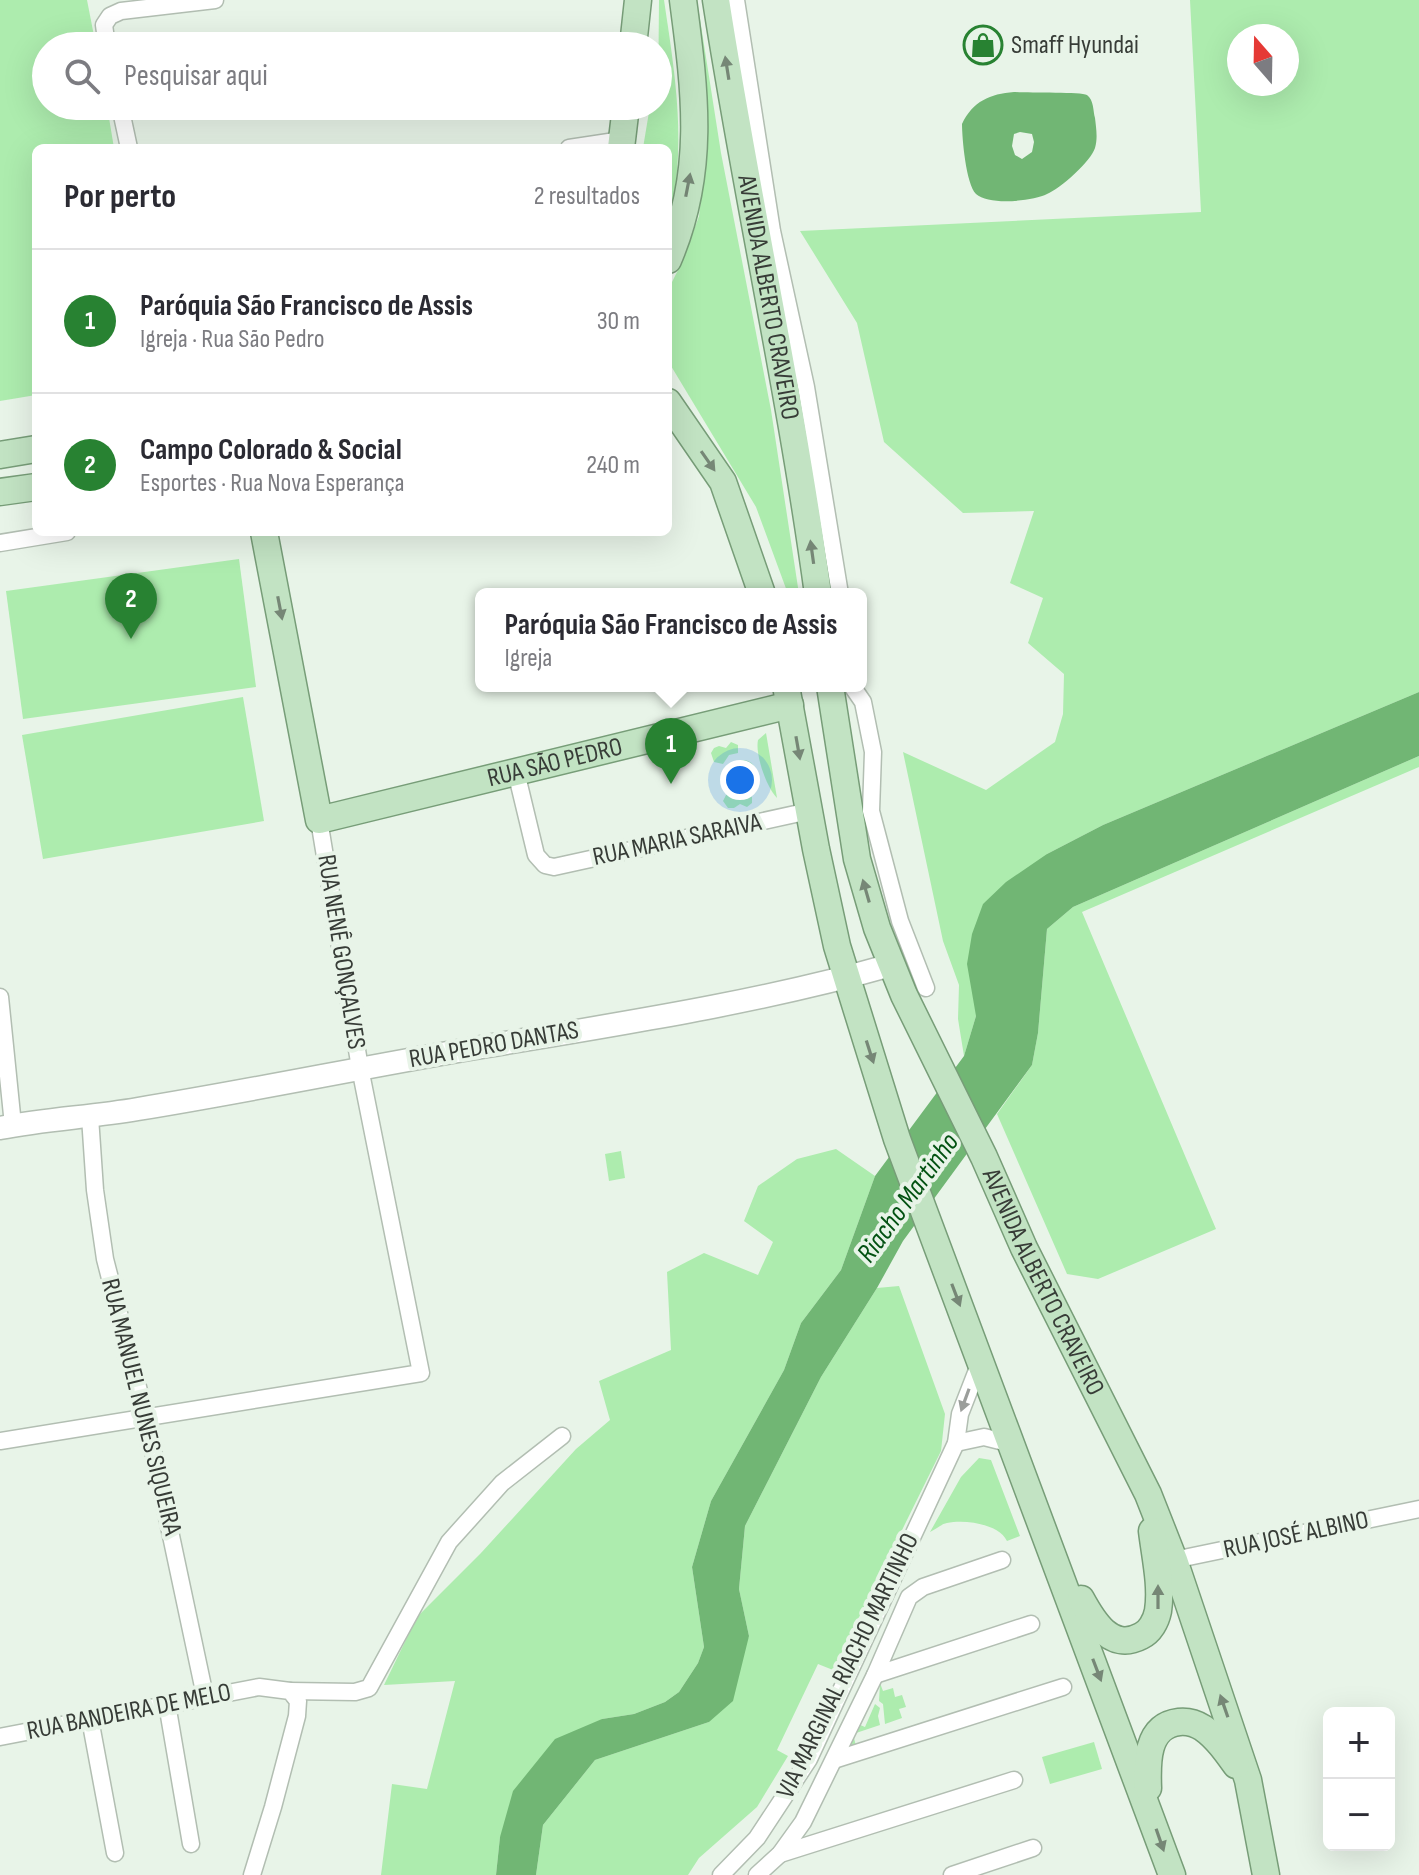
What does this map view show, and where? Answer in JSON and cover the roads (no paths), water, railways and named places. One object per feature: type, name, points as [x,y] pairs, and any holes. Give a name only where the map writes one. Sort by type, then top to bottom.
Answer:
[{"type":"main road","points":[[635,32],[638,0]]},
{"type":"main road","points":[[672,248],[684,210],[695,154],[696,112],[683,0]]},
{"type":"main road","name":"AVENIDA ALBERTO CRAVEIRO","points":[[716,0],[743,166],[804,489],[817,588]]},
{"type":"main road","points":[[620,144],[624,120]]},
{"type":"main road","points":[[672,408],[723,482],[760,588]]},
{"type":"main road","points":[[0,455],[32,450]]},
{"type":"main road","points":[[0,492],[32,488]]},
{"type":"main road","name":"RUA NENÊ GONÇALVES","points":[[265,536],[319,820]]},
{"type":"main road","name":"AVENIDA ALBERTO CRAVEIRO","points":[[831,692],[857,859],[877,928],[891,965],[984,1157],[1024,1248],[1148,1494],[1174,1560],[1248,1780],[1266,1875]]},
{"type":"main road","points":[[788,696],[845,978],[897,1139],[1172,1875]]},
{"type":"main road","name":"RUA SÃO PEDRO","points":[[319,820],[516,772],[788,696]]},
{"type":"main road","name":"RUA PEDRO DANTAS","points":[[7,1126],[90,1117],[593,1028],[810,987],[891,965]]},
{"type":"main road","points":[[1049,1544],[1101,1630],[1120,1641],[1139,1637],[1153,1623],[1158,1604],[1148,1494]]},
{"type":"main road","points":[[1148,1806],[1149,1748],[1159,1731],[1172,1723],[1188,1722],[1204,1729],[1248,1780]]},
{"type":"street","points":[[104,32],[106,20],[121,11],[215,0]]},
{"type":"street","points":[[736,0],[772,231],[806,387],[839,588]]},
{"type":"street","points":[[123,120],[128,144]]},
{"type":"street","points":[[0,543],[43,536]]},
{"type":"street","points":[[856,692],[863,702],[873,752],[871,811],[900,921],[926,988]]},
{"type":"street","name":"RUA MARIA SARAIVA","points":[[516,772],[536,855],[545,865],[554,867],[809,811]]},
{"type":"street","name":"RUA NENÊ GONÇALVES","points":[[146,1418],[421,1373],[360,1068],[319,820]]},
{"type":"street","points":[[0,997],[7,1126]]},
{"type":"street","name":"RUA MANUEL NUNES SIQUEIRA","points":[[90,1117],[95,1190],[105,1259],[146,1418],[205,1696]]},
{"type":"street","name":"VIA MARGINAL RIACHO MARTINHO","points":[[721,1875],[757,1838],[809,1759],[956,1443],[960,1414],[981,1359]]},
{"type":"street","points":[[0,1441],[146,1418]]},
{"type":"street","name":"RUA BANDEIRA DE MELO","points":[[0,1737],[259,1687],[355,1692],[369,1688],[449,1542],[502,1483],[562,1436]]},
{"type":"street","points":[[956,1443],[984,1437],[1012,1444]]},
{"type":"street","name":"RUA JOSÉ ALBINO","points":[[1174,1560],[1419,1509]]},
{"type":"street","points":[[757,1875],[780,1854],[803,1822],[875,1675],[909,1597],[916,1590],[1002,1560]]},
{"type":"street","points":[[875,1675],[1031,1624]]},
{"type":"street","points":[[834,1760],[1063,1687]]},
{"type":"street","points":[[252,1875],[297,1716],[298,1701],[290,1691]]},
{"type":"street","points":[[834,1701],[858,1710]]},
{"type":"street","points":[[167,1704],[191,1844]]},
{"type":"street","points":[[90,1719],[115,1853]]},
{"type":"street","points":[[780,1854],[1014,1780]]},
{"type":"street","points":[[952,1875],[1033,1848]]},
{"type":"water","points":[[1005,93],[1083,94],[1092,103],[1097,136],[1092,154],[1067,181],[1040,197],[1011,201],[982,198],[976,194],[970,181],[962,124],[977,104]],"holes":[[[1014,134],[1032,134],[1032,152],[1022,159],[1015,155],[1012,146]]]},
{"type":"water","name":"Riacho Martinho","points":[[1419,692],[1419,756],[1073,907],[1047,929],[1038,1033],[1032,1065],[903,1241],[821,1377],[745,1526],[739,1589],[749,1636],[733,1701],[709,1722],[595,1760],[543,1825],[536,1875],[496,1875],[500,1837],[513,1791],[555,1739],[602,1719],[634,1714],[665,1702],[679,1692],[698,1663],[704,1647],[692,1567],[711,1501],[784,1370],[801,1323],[841,1270],[875,1176],[964,1056],[976,1016],[967,964],[972,934],[983,904],[1006,882],[1047,854],[1103,825]]},
{"type":"place","name":"Smaff Hyundai","points":[[983,45]]},
{"type":"place","name":"Campo Colorado & Social","points":[[131,639]]},
{"type":"place","name":"Paróquia São Francisco de Assis","points":[[671,784]]}]
